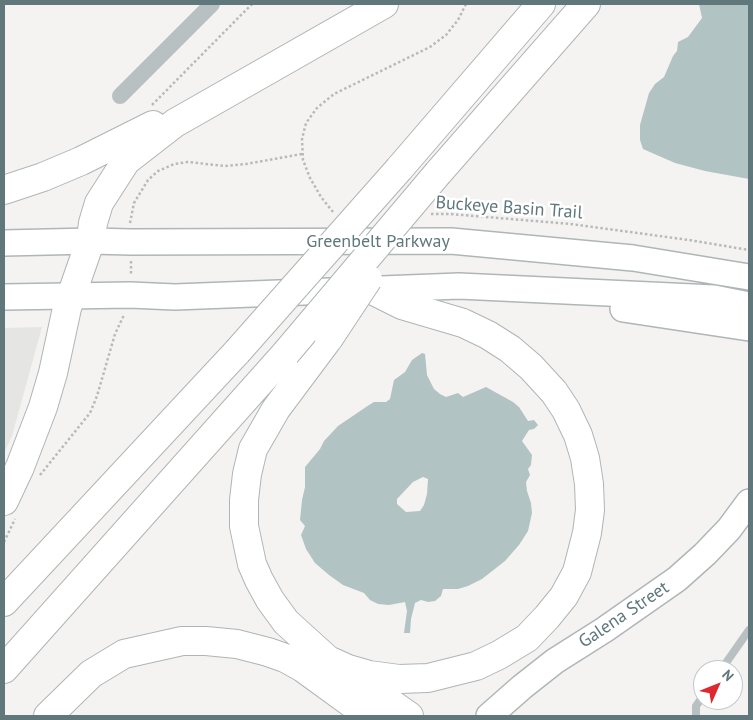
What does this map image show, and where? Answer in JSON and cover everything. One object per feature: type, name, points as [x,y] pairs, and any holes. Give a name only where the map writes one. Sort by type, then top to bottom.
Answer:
[{"type":"highway","points":[[10,508],[20,467],[43,407],[53,373],[67,308],[90,241],[99,203],[126,161],[176,123],[384,4]]},
{"type":"highway","points":[[4,602],[237,352],[400,169],[541,4]]},
{"type":"highway","points":[[4,669],[286,353],[438,173],[586,4]]},
{"type":"highway","points":[[4,190],[43,177],[81,160],[264,71]]},
{"type":"highway","points":[[409,716],[328,660],[286,622],[270,600],[259,580],[248,547],[244,526],[244,500],[247,474],[253,449],[263,430],[276,409],[329,338],[438,173]]},
{"type":"highway","points":[[328,660],[369,675],[399,679],[428,678],[455,672],[476,666],[499,655],[527,638],[564,596],[577,572],[587,533],[590,510],[585,458],[578,435],[566,410],[545,381],[510,349],[488,335],[455,321],[402,305],[368,288]]},
{"type":"highway","points":[[54,710],[90,674],[124,654],[182,641],[206,641],[237,644],[285,658],[303,668],[369,716]]},
{"type":"main road","name":"Greenbelt Parkway","points":[[4,243],[90,241],[451,241],[633,258],[749,277]]},
{"type":"main road","points":[[4,297],[130,294],[175,297],[368,288],[459,286],[714,298],[749,305]]},
{"type":"main road","points":[[459,286],[670,315],[749,328]]},
{"type":"main road","name":"Galena Street","points":[[489,716],[555,661],[604,630],[677,579],[705,554],[729,528],[749,502]]},
{"type":"street","points":[[120,96],[212,4]]},
{"type":"lane","points":[[728,660],[749,630]]},
{"type":"path","points":[[337,213],[332,211],[321,198],[310,178],[302,154],[302,140],[306,123],[317,108],[334,94],[430,47],[446,35],[458,20],[466,4]]},
{"type":"path","points":[[38,477],[90,413],[97,396],[115,334],[129,308],[132,273],[131,218],[134,203],[148,180],[158,171],[174,164],[188,162],[232,165],[302,154]]},
{"type":"path","name":"Buckeye Basin Trail","points":[[423,214],[450,214],[571,224],[680,238],[749,250]]},
{"type":"path","points":[[4,542],[10,508]]},
{"type":"shaded area","points":[[699,4],[749,4],[749,179],[675,163],[643,149],[640,140],[640,125],[649,93],[655,84],[664,77],[677,51],[678,42],[688,37],[702,18]]},
{"type":"shaded area","points":[[42,327],[12,436],[4,453],[4,328]]},
{"type":"shaded area","points":[[422,353],[425,354],[427,375],[434,389],[440,394],[446,397],[458,393],[463,397],[486,387],[513,402],[519,407],[528,421],[534,420],[538,425],[534,429],[529,430],[522,441],[532,455],[531,465],[528,469],[530,475],[526,482],[532,513],[528,531],[519,545],[505,561],[482,579],[458,589],[443,589],[441,596],[435,601],[421,600],[415,603],[410,633],[404,633],[407,611],[405,602],[389,605],[378,604],[370,600],[364,593],[343,585],[329,575],[315,563],[306,549],[301,535],[305,526],[300,520],[305,487],[305,467],[324,441],[338,426],[374,402],[386,402],[390,399],[394,380],[405,372],[412,360]],"holes":[[[423,477],[428,479],[427,494],[420,511],[406,512],[397,504],[397,499],[413,482]]]}]
